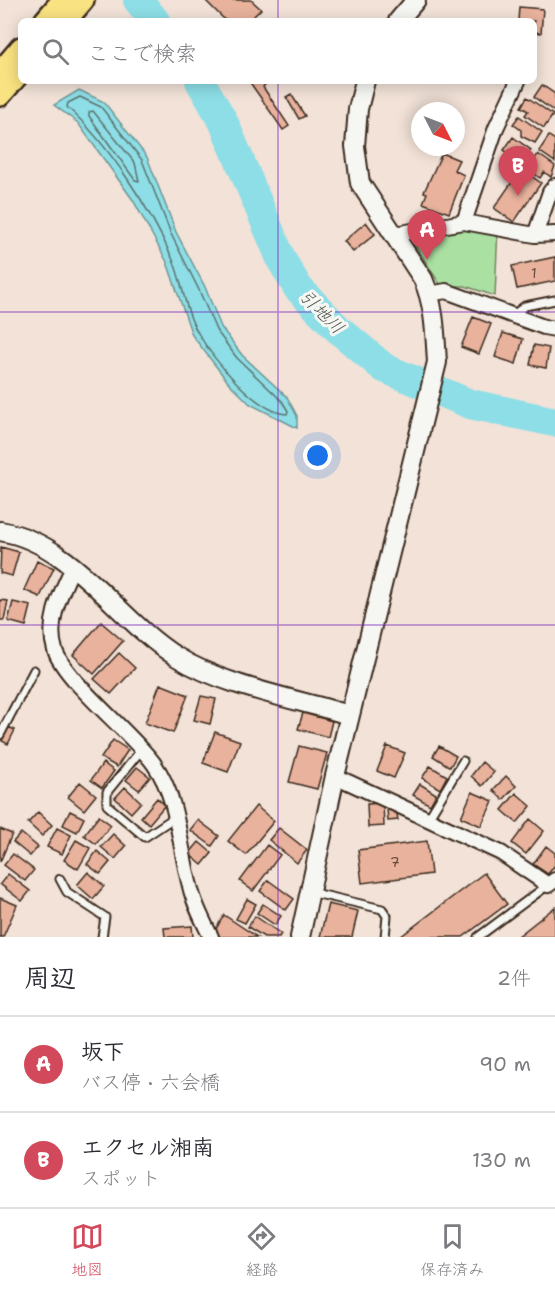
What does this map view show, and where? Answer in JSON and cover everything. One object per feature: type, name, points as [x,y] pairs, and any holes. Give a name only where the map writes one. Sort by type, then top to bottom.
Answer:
[{"type":"main road","points":[[51,18],[72,7]]},
{"type":"main road","points":[[0,73],[18,52]]},
{"type":"main road","points":[[0,95],[18,74]]},
{"type":"street","points":[[401,18],[416,0]]},
{"type":"street","points":[[300,937],[349,714],[437,362],[434,315],[429,294],[395,234],[360,183],[355,146],[358,109],[363,84]]},
{"type":"street","points":[[464,222],[496,128],[517,84]]},
{"type":"street","points":[[535,235],[550,192],[555,186]]},
{"type":"street","points":[[395,234],[464,222],[535,235],[555,234]]},
{"type":"street","points":[[429,294],[446,291],[512,316],[555,329]]},
{"type":"street","points":[[0,531],[15,533],[40,544],[73,567],[175,656],[200,670],[349,714]]},
{"type":"street","points":[[73,567],[55,606],[51,637],[55,653],[73,677],[142,749],[164,779],[175,817],[190,888],[211,937]]},
{"type":"street","points":[[335,776],[501,853],[551,883]]},
{"type":"lane","points":[[512,316],[525,306],[555,300]]},
{"type":"lane","points":[[0,735],[34,670]]},
{"type":"lane","points":[[142,749],[107,792],[107,805],[145,837],[175,817]]},
{"type":"lane","points":[[428,819],[463,761]]},
{"type":"lane","points":[[60,879],[67,892],[105,917],[102,937]]},
{"type":"lane","points":[[478,937],[551,883]]},
{"type":"lane","points":[[310,892],[382,909],[387,916],[385,937]]},
{"type":"green space","points":[[465,225],[498,227],[495,296],[465,286],[441,286],[410,237]]},
{"type":"water","points":[[79,90],[104,102],[147,157],[176,232],[205,287],[221,327],[242,355],[287,397],[297,416],[297,428],[250,404],[228,382],[192,335],[167,262],[133,200],[78,123],[54,105]]},
{"type":"building","points":[[205,0],[251,0],[261,9],[252,18],[223,18]]},
{"type":"building","points":[[519,7],[543,9],[541,33],[537,32],[537,18],[518,18]]},
{"type":"building","points":[[251,84],[266,84],[263,87],[289,126],[283,130]]},
{"type":"building","points":[[542,85],[555,94],[555,112],[534,97]]},
{"type":"building","points":[[291,94],[305,116],[299,119],[286,97]]},
{"type":"building","points":[[527,97],[553,115],[544,128],[525,115],[528,111],[521,107]]},
{"type":"building","points":[[519,116],[542,132],[535,143],[521,136],[521,130],[513,124]]},
{"type":"building","points":[[549,136],[555,140],[555,162],[539,151]]},
{"type":"building","points":[[513,137],[531,150],[522,163],[504,150]]},
{"type":"building","points":[[538,154],[555,166],[551,177],[544,172],[540,178],[528,169]]},
{"type":"building","points":[[441,156],[449,156],[459,160],[454,170],[464,175],[449,213],[423,203],[427,193],[424,192]]},
{"type":"building","points":[[521,169],[541,183],[514,222],[494,208]]},
{"type":"building","points":[[366,222],[375,234],[353,252],[344,241]]},
{"type":"building","points":[[555,257],[555,281],[517,289],[512,266]]},
{"type":"building","points":[[473,317],[491,324],[479,354],[461,347]]},
{"type":"building","points":[[503,333],[523,339],[516,364],[495,357]]},
{"type":"building","points":[[534,345],[549,348],[546,368],[530,365]]},
{"type":"building","points":[[1,547],[19,552],[12,576],[0,573]]},
{"type":"building","points":[[37,561],[54,568],[40,597],[24,590]]},
{"type":"building","points":[[0,600],[8,601],[4,620],[0,620]]},
{"type":"building","points":[[13,602],[31,606],[26,626],[8,621]]},
{"type":"building","points":[[101,622],[123,641],[94,674],[73,655]]},
{"type":"building","points":[[119,653],[135,668],[111,694],[94,679]]},
{"type":"building","points":[[160,684],[188,695],[173,733],[145,723]]},
{"type":"building","points":[[201,696],[216,699],[210,724],[194,720]]},
{"type":"building","points":[[303,713],[332,721],[328,737],[298,729]]},
{"type":"building","points":[[8,727],[15,730],[8,744],[2,741]]},
{"type":"building","points":[[215,732],[240,741],[228,772],[203,763]]},
{"type":"building","points":[[113,740],[128,750],[117,767],[101,758]]},
{"type":"building","points":[[299,746],[327,753],[317,789],[289,782]]},
{"type":"building","points":[[387,746],[405,753],[394,778],[377,771]]},
{"type":"building","points":[[439,746],[456,756],[450,767],[433,756]]},
{"type":"building","points":[[482,762],[494,772],[482,786],[471,776]]},
{"type":"building","points":[[103,763],[114,771],[102,788],[91,780]]},
{"type":"building","points":[[430,766],[447,776],[440,789],[422,778]]},
{"type":"building","points":[[137,767],[150,777],[139,790],[126,780]]},
{"type":"building","points":[[506,776],[516,786],[503,800],[493,790]]},
{"type":"building","points":[[80,782],[96,795],[84,810],[68,797]]},
{"type":"building","points":[[420,784],[436,794],[430,805],[413,795]]},
{"type":"building","points":[[125,787],[141,802],[131,813],[115,798]]},
{"type":"building","points":[[472,792],[493,801],[481,826],[461,817]]},
{"type":"building","points":[[516,793],[531,806],[517,823],[502,810]]},
{"type":"building","points":[[157,798],[165,805],[149,824],[141,817]]},
{"type":"building","points":[[383,803],[384,826],[368,827],[367,804]]},
{"type":"building","points":[[256,806],[274,821],[246,855],[228,841]]},
{"type":"building","points":[[396,808],[398,820],[388,821],[387,809]]},
{"type":"building","points":[[70,811],[84,818],[77,832],[63,825]]},
{"type":"building","points":[[38,812],[52,825],[42,836],[28,823]]},
{"type":"building","points":[[99,816],[111,825],[96,844],[84,835]]},
{"type":"building","points":[[530,819],[544,831],[526,854],[512,843]]},
{"type":"building","points":[[198,820],[219,836],[212,846],[190,830]]},
{"type":"building","points":[[57,828],[71,835],[62,854],[47,847]]},
{"type":"building","points":[[279,828],[307,850],[297,863],[269,840]]},
{"type":"building","points":[[0,829],[12,834],[0,862]]},
{"type":"building","points":[[21,833],[38,847],[30,856],[13,842]]},
{"type":"building","points":[[113,834],[126,846],[115,859],[101,847]]},
{"type":"building","points":[[76,840],[90,848],[78,869],[64,860]]},
{"type":"building","points":[[427,841],[431,874],[362,883],[358,850]]},
{"type":"building","points":[[199,842],[212,853],[202,865],[189,854]]},
{"type":"building","points":[[267,845],[280,855],[253,891],[240,881]]},
{"type":"building","points":[[546,846],[555,853],[555,865],[548,874],[533,864]]},
{"type":"building","points":[[97,851],[110,862],[100,874],[87,864]]},
{"type":"building","points":[[13,854],[34,870],[25,881],[4,865]]},
{"type":"building","points":[[88,872],[104,886],[93,899],[77,885]]},
{"type":"building","points":[[484,873],[507,904],[463,937],[400,937]]},
{"type":"building","points":[[8,874],[30,891],[22,901],[0,884]]},
{"type":"building","points":[[268,880],[294,899],[286,910],[260,891]]},
{"type":"building","points":[[0,898],[17,905],[3,937],[0,937]]},
{"type":"building","points":[[247,899],[256,904],[245,923],[236,919]]},
{"type":"building","points":[[263,904],[281,916],[275,925],[257,913]]},
{"type":"building","points":[[328,904],[358,911],[352,937],[320,937]]},
{"type":"building","points":[[555,907],[555,937],[517,937]]},
{"type":"building","points":[[224,915],[257,937],[220,937],[216,929]]},
{"type":"building","points":[[255,916],[281,934],[279,937],[264,937],[248,927]]},
{"type":"building","points":[[192,926],[193,937],[165,937],[164,928]]},
{"type":"waterway","name":"引地川","points":[[138,0],[153,18]]},
{"type":"waterway","name":"引地川","points":[[202,84],[223,121],[282,261],[298,288],[338,329],[384,368],[470,404],[555,422]]},
{"type":"place","name":"エクセル湘南","points":[[518,196]]},
{"type":"place","name":"坂下","points":[[427,260]]}]
